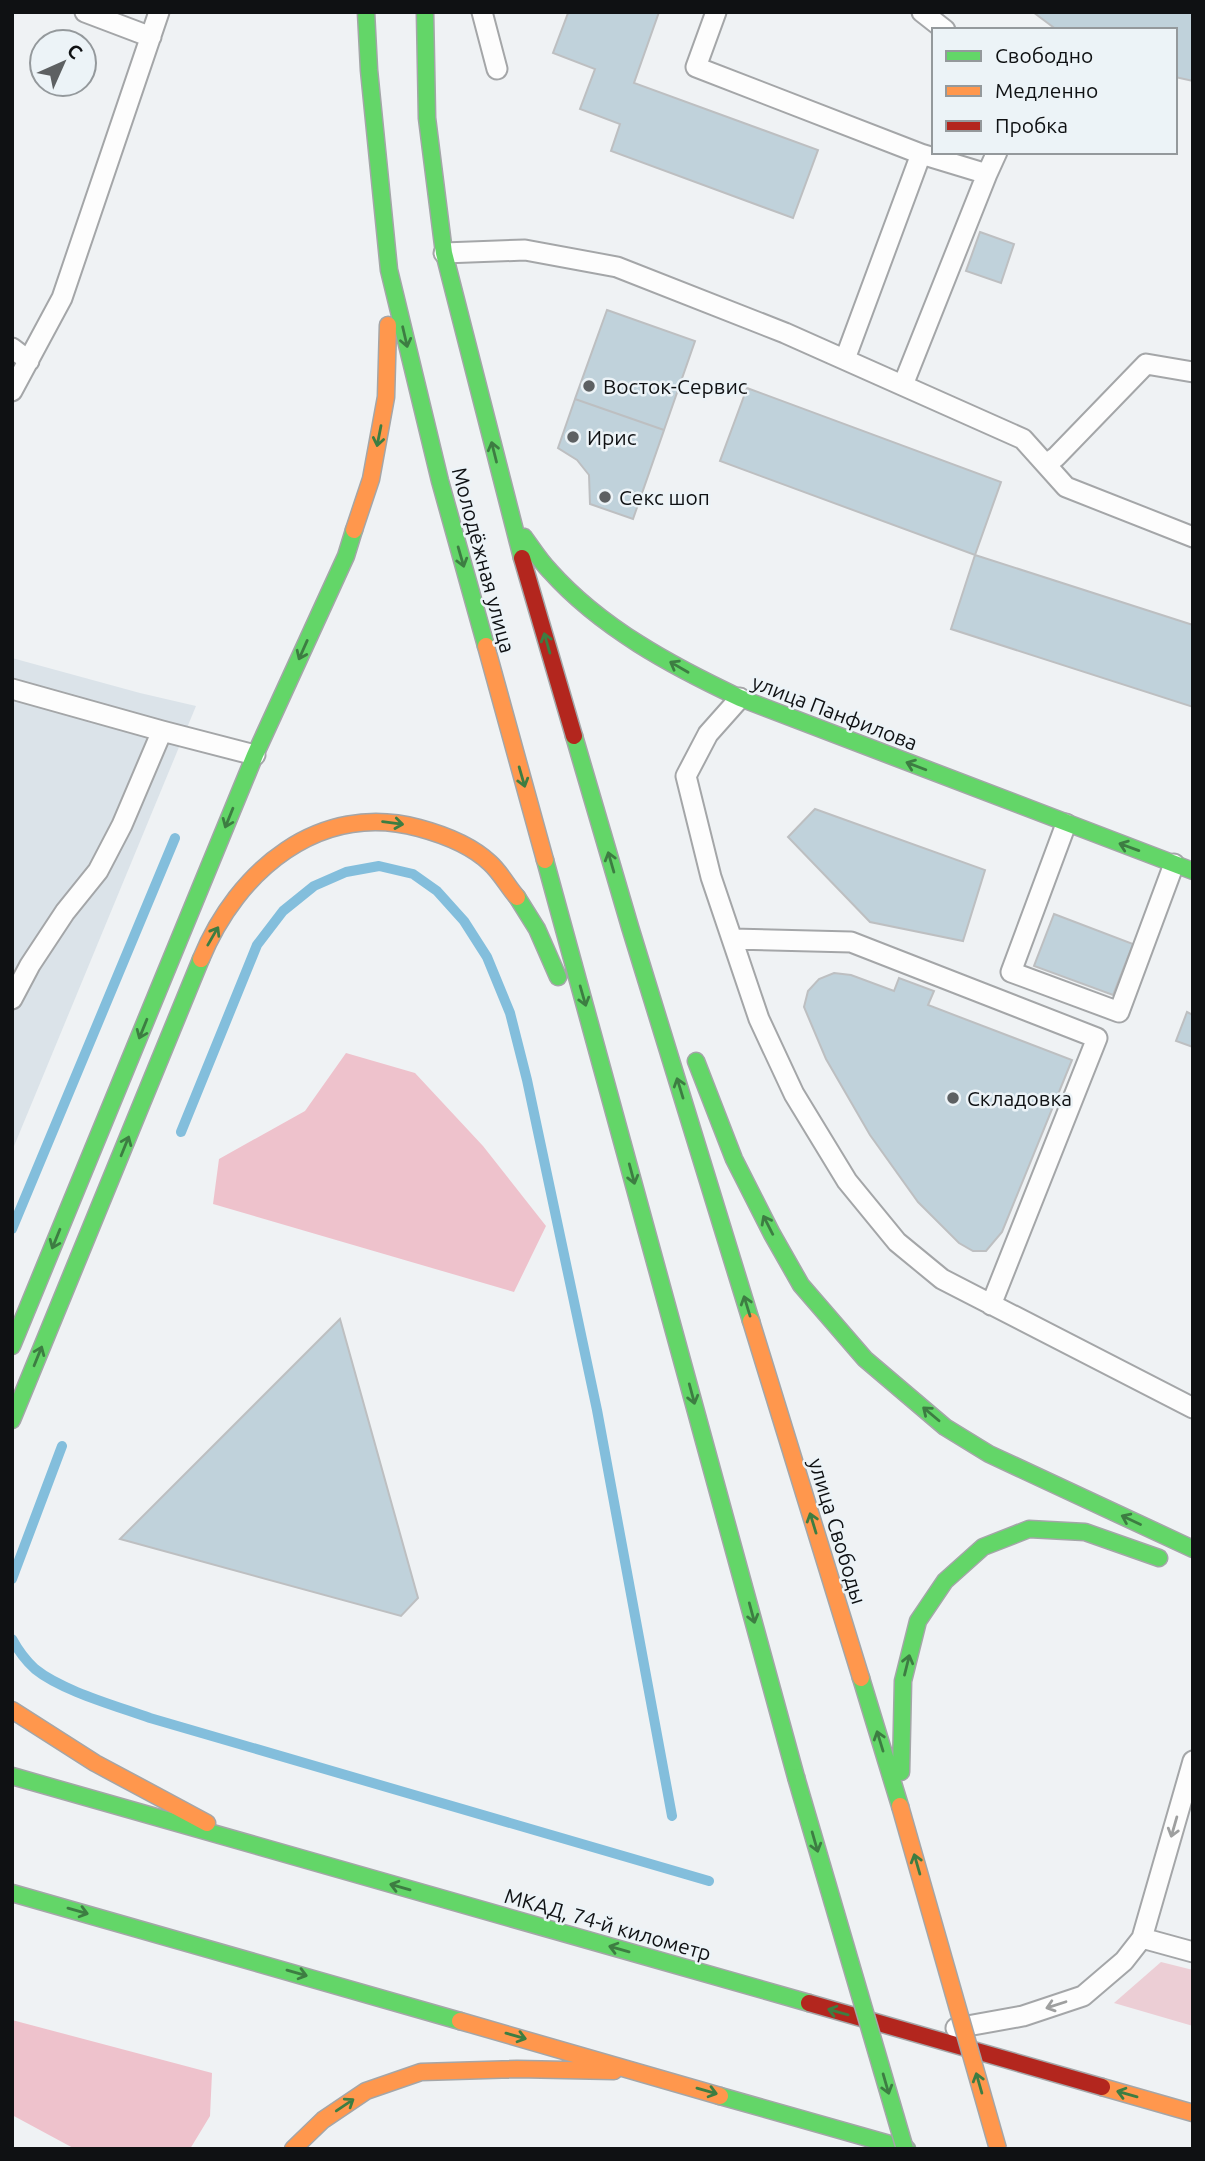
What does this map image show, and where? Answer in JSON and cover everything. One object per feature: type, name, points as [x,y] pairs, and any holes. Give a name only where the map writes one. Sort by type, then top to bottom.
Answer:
[{"type":"main road","name":"Молодёжная улица","points":[[366,12],[369,70],[389,270],[439,481],[614,1108]]},
{"type":"main road","name":"Молодёжная улица","points":[[425,12],[427,118],[444,253],[510,518],[630,927]]},
{"type":"main road","points":[[12,1346],[18,1316],[255,755],[346,556],[371,479],[386,397],[389,270]]},
{"type":"main road","name":"улица Панфилова","points":[[510,518],[551,574],[615,630],[709,684],[1193,871]]},
{"type":"main road","points":[[12,1420],[208,943],[239,894],[270,861],[305,837],[345,824],[378,821],[418,826],[460,842],[491,865],[530,915],[614,1108],[796,1777],[906,2149]]},
{"type":"main road","points":[[630,927],[668,997]]},
{"type":"main road","name":"улица Свободы","points":[[630,927],[900,1806],[998,2149]]},
{"type":"main road","points":[[690,1045],[734,1159],[772,1234],[802,1285],[865,1359],[945,1427],[989,1454],[1193,1549]]},
{"type":"main road","points":[[900,1806],[903,1681],[918,1621],[945,1581],[983,1547],[1029,1529],[1084,1532],[1151,1554],[1172,1564]]},
{"type":"main road","points":[[12,1710],[95,1763],[243,1842]]},
{"type":"main road","name":"МКАД, 74-й километр","points":[[12,1776],[1193,2113]]},
{"type":"main road","points":[[12,1893],[906,2149]]},
{"type":"main road","points":[[293,2149],[323,2120],[366,2091],[421,2072],[517,2069],[641,2072]]},
{"type":"lane","points":[[85,12],[151,37]]},
{"type":"lane","points":[[12,391],[62,298],[159,12]]},
{"type":"lane","points":[[482,12],[497,69]]},
{"type":"lane","points":[[716,12],[696,67],[921,154],[987,174]]},
{"type":"lane","points":[[922,12],[942,28]]},
{"type":"lane","points":[[845,359],[921,154]]},
{"type":"lane","points":[[903,385],[996,154]]},
{"type":"lane","points":[[444,253],[525,250],[617,267],[785,332],[1023,439],[1066,487],[1193,537]]},
{"type":"lane","points":[[12,348],[29,361]]},
{"type":"lane","points":[[1046,464],[1056,457],[1146,364],[1193,372]]},
{"type":"lane","points":[[12,689],[255,755]]},
{"type":"lane","points":[[740,698],[708,734],[685,776],[711,877],[759,1019],[794,1094],[847,1181],[898,1242],[942,1279],[1193,1408]]},
{"type":"lane","points":[[12,999],[30,965],[65,912],[98,871],[122,825],[162,731]]},
{"type":"lane","points":[[1066,824],[1010,972],[1119,1012],[1174,864]]},
{"type":"lane","points":[[732,939],[851,942],[1097,1038],[991,1304]]},
{"type":"lane","points":[[18,1316],[50,1329]]},
{"type":"lane","points":[[918,2035],[1023,2016],[1083,1996],[1124,1961],[1142,1938],[1193,1761]]},
{"type":"lane","points":[[1142,1938],[1193,1952]]},
{"type":"shaded area","points":[[12,658],[196,706],[12,1151]]},
{"type":"shaded area","points":[[346,1053],[415,1073],[483,1146],[546,1226],[514,1292],[213,1204],[219,1159],[305,1111]]},
{"type":"shaded area","points":[[1161,1962],[1193,1970],[1193,2026],[1114,2003]]},
{"type":"shaded area","points":[[12,2020],[212,2073],[210,2116],[190,2149],[75,2149],[12,2115]]},
{"type":"building","points":[[565,12],[659,12],[634,83],[818,150],[793,218],[611,151],[620,124],[580,109],[595,69],[553,53],[568,13]]},
{"type":"building","points":[[1033,12],[1193,12],[1193,81],[1177,77],[1177,28],[1054,28]]},
{"type":"building","points":[[980,232],[1014,244],[1001,283],[966,271]]},
{"type":"building","points":[[607,310],[695,341],[664,430],[575,399]]},
{"type":"building","points":[[747,388],[1001,482],[975,555],[720,461]]},
{"type":"building","points":[[575,399],[664,430],[633,519],[590,504],[589,475],[577,460],[558,448]]},
{"type":"building","points":[[975,555],[1193,625],[1193,707],[951,629]]},
{"type":"building","points":[[815,809],[985,870],[963,941],[870,922],[788,837]]},
{"type":"building","points":[[1054,914],[1133,944],[1113,995],[1034,966]]},
{"type":"building","name":"Складовка","points":[[834,973],[851,975],[894,991],[899,978],[934,991],[928,1005],[1072,1060],[1002,1232],[986,1251],[973,1251],[959,1243],[918,1202],[870,1135],[826,1059],[804,1007],[808,991],[819,979]]},
{"type":"building","points":[[1187,1012],[1193,1015],[1193,1047],[1176,1041]]},
{"type":"building","points":[[340,1319],[418,1598],[401,1616],[120,1539]]},
{"type":"waterway","points":[[12,1229],[175,838]]},
{"type":"waterway","points":[[181,1132],[257,945],[283,911],[314,886],[346,872],[379,866],[413,874],[437,891],[464,921],[487,957],[510,1013],[527,1080],[597,1410],[672,1816]]},
{"type":"waterway","points":[[12,1579],[62,1446]]},
{"type":"waterway","points":[[12,1639],[28,1662],[46,1677],[106,1703],[709,1881]]},
{"type":"traffic: fast","points":[[366,12],[369,70],[389,270],[440,481],[486,646]]},
{"type":"traffic: fast","points":[[425,12],[427,118],[444,253],[522,558]]},
{"type":"traffic: fast","points":[[12,1346],[255,755],[346,556],[354,530]]},
{"type":"traffic: fast","points":[[524,537],[546,567],[592,610],[663,659],[714,686],[1193,871]]},
{"type":"traffic: fast","points":[[574,736],[751,1321]]},
{"type":"traffic: fast","points":[[545,860],[796,1777]]},
{"type":"traffic: fast","points":[[517,897],[537,929],[558,977]]},
{"type":"traffic: fast","points":[[12,1420],[201,959]]},
{"type":"traffic: fast","points":[[696,1061],[734,1159],[772,1234],[801,1285],[865,1359],[945,1427],[989,1454],[1193,1549]]},
{"type":"traffic: fast","points":[[901,1772],[903,1681],[918,1621],[945,1581],[983,1547],[1029,1529],[1085,1532],[1159,1558]]},
{"type":"traffic: fast","points":[[861,1678],[900,1806]]},
{"type":"traffic: fast","points":[[12,1776],[809,2003]]},
{"type":"traffic: fast","points":[[796,1777],[905,2149]]},
{"type":"traffic: fast","points":[[12,1893],[460,2021]]},
{"type":"traffic: fast","points":[[720,2096],[907,2149]]},
{"type":"traffic: slow","points":[[354,530],[371,479],[386,397],[388,325]]},
{"type":"traffic: slow","points":[[486,646],[545,860]]},
{"type":"traffic: slow","points":[[201,959],[236,898],[259,872],[286,850],[316,834],[348,825],[382,822],[419,828],[448,837],[475,851],[490,863],[517,897]]},
{"type":"traffic: slow","points":[[751,1321],[861,1678]]},
{"type":"traffic: slow","points":[[12,1710],[95,1763],[207,1823]]},
{"type":"traffic: slow","points":[[900,1806],[998,2149]]},
{"type":"traffic: slow","points":[[460,2021],[720,2096]]},
{"type":"traffic: slow","points":[[293,2149],[323,2120],[366,2091],[421,2072],[517,2069],[614,2071]]},
{"type":"traffic: slow","points":[[1102,2087],[1193,2113]]},
{"type":"traffic: jam","points":[[522,558],[574,736]]},
{"type":"traffic: jam","points":[[809,2003],[1102,2087]]},
{"type":"place","name":"Восток-Сервис","points":[[589,386]]},
{"type":"place","name":"Ирис","points":[[573,437]]},
{"type":"place","name":"Секс шоп","points":[[605,497]]},
{"type":"place","name":"Складовка","points":[[953,1098]]}]
